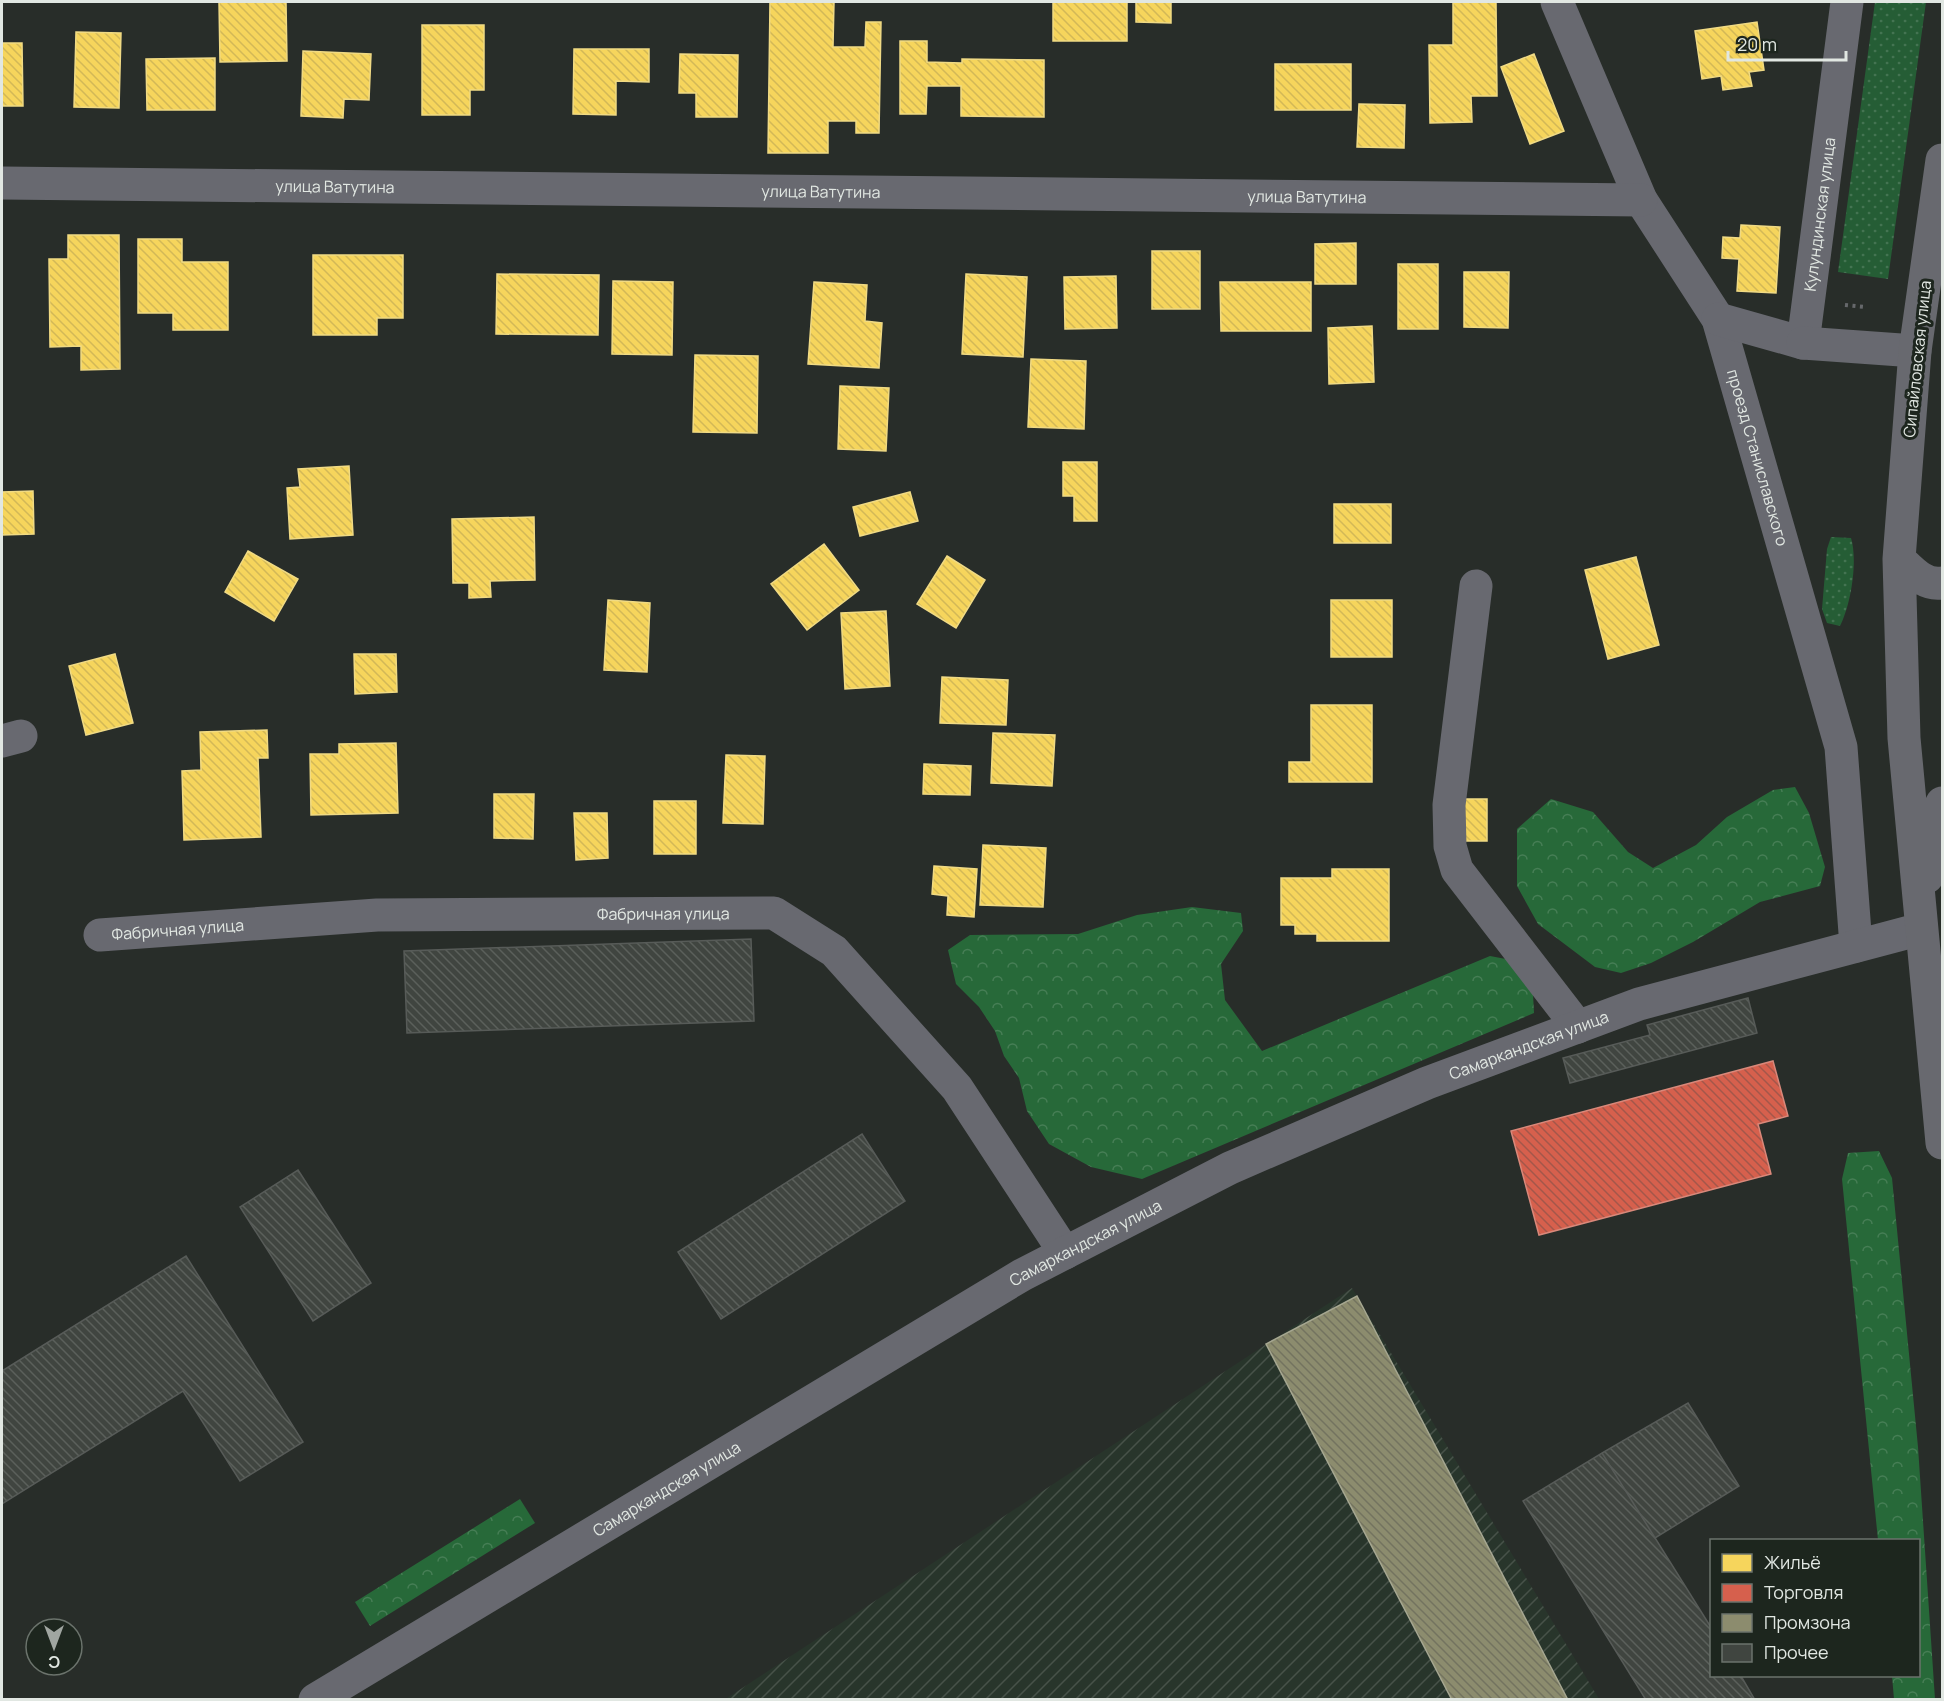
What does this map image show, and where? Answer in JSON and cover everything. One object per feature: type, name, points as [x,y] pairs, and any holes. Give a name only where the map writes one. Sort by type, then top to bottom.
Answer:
[{"type":"main road","name":"Сипайловская улица","points":[[1942,160],[1915,351],[1899,559],[1904,738],[1921,920],[1938,1053],[1942,1143]]},
{"type":"main road","points":[[1899,559],[1918,577],[1937,584],[1942,583]]},
{"type":"main road","name":"Сипайловская улица","points":[[1921,920],[1942,802]]},
{"type":"street","name":"проезд Станиславского","points":[[1557,2],[1641,200],[1718,320],[1841,747],[1856,946]]},
{"type":"street","name":"Кулундинская улица","points":[[1803,343],[1847,2]]},
{"type":"street","name":"улица Ватутина","points":[[2,183],[1641,200]]},
{"type":"street","points":[[1718,320],[1803,343],[1915,351]]},
{"type":"street","points":[[1476,586],[1449,805],[1450,846],[1457,870],[1578,1027]]},
{"type":"street","name":"Фабричная улица","points":[[100,934],[377,915],[774,913],[834,951],[957,1088],[1065,1253]]},
{"type":"street","name":"Самаркандская улица","points":[[315,1700],[1011,1281],[1230,1168],[1427,1083],[1640,1004],[1856,946],[1921,920]]},
{"type":"shaded area","points":[[1352,1288],[1599,1699],[724,1700]]},
{"type":"green space","points":[[1875,2],[1926,2],[1888,279],[1838,272]]},
{"type":"green space","points":[[1831,537],[1851,538],[1853,547],[1852,582],[1840,626],[1827,623],[1822,609],[1827,549]]},
{"type":"green space","points":[[1795,787],[1809,813],[1825,867],[1820,886],[1760,902],[1693,942],[1651,963],[1621,973],[1595,967],[1538,924],[1517,886],[1517,829],[1551,799],[1593,812],[1628,852],[1653,868],[1696,845],[1727,817],[1773,790]]},
{"type":"green space","points":[[1192,907],[1241,913],[1243,931],[1221,964],[1225,1000],[1262,1051],[1490,956],[1511,960],[1533,994],[1534,1013],[1142,1179],[1091,1167],[1049,1144],[1027,1111],[1019,1078],[1004,1056],[995,1031],[979,1007],[956,984],[948,950],[970,935],[1078,934],[1137,915]]},
{"type":"green space","points":[[1879,1151],[1892,1178],[1918,1447],[1935,1699],[1894,1699],[1892,1677],[1920,1677],[1920,1539],[1878,1539],[1842,1179],[1848,1153]]},
{"type":"green space","points":[[520,1499],[535,1523],[370,1626],[355,1602]]},
{"type":"building: Жильё","points":[[219,2],[286,2],[287,61],[220,62]]},
{"type":"building: Жильё","points":[[770,2],[834,2],[833,47],[865,47],[866,22],[881,22],[879,133],[856,133],[856,121],[828,121],[828,153],[768,153]]},
{"type":"building: Жильё","points":[[1053,2],[1127,2],[1127,41],[1053,41]]},
{"type":"building: Жильё","points":[[1136,2],[1171,2],[1171,23],[1136,22]]},
{"type":"building: Жильё","points":[[1453,2],[1496,2],[1497,96],[1471,96],[1472,122],[1430,123],[1429,45],[1453,45]]},
{"type":"building: Жильё","points":[[1757,22],[1764,70],[1749,72],[1752,86],[1723,90],[1721,76],[1702,79],[1695,31]]},
{"type":"building: Жильё","points":[[422,25],[484,25],[484,90],[470,90],[470,115],[422,115]]},
{"type":"building: Жильё","points":[[76,32],[121,33],[119,108],[74,107]]},
{"type":"building: Жильё","points":[[900,41],[927,41],[927,62],[962,63],[962,59],[1044,60],[1044,117],[961,116],[961,86],[927,86],[926,114],[900,114]]},
{"type":"building: Жильё","points":[[2,43],[22,43],[23,106],[2,106]]},
{"type":"building: Жильё","points":[[574,49],[649,49],[649,82],[616,81],[616,115],[573,114]]},
{"type":"building: Жильё","points":[[303,51],[371,54],[369,100],[344,99],[343,118],[301,116]]},
{"type":"building: Жильё","points":[[680,54],[738,55],[737,117],[696,117],[696,93],[679,93]]},
{"type":"building: Жильё","points":[[1534,54],[1564,131],[1530,144],[1501,67]]},
{"type":"building: Жильё","points":[[215,58],[215,110],[147,110],[146,59]]},
{"type":"building: Жильё","points":[[1275,64],[1351,64],[1351,110],[1275,110]]},
{"type":"building: Жильё","points":[[1359,104],[1405,105],[1404,148],[1357,147]]},
{"type":"building: Жильё","points":[[1741,225],[1780,227],[1776,293],[1737,291],[1739,259],[1722,258],[1723,237],[1740,238]]},
{"type":"building: Жильё","points":[[68,235],[119,235],[120,369],[81,370],[81,346],[50,347],[49,259],[68,259]]},
{"type":"building: Жильё","points":[[138,239],[182,239],[182,262],[228,262],[228,330],[173,330],[173,313],[138,313]]},
{"type":"building: Жильё","points":[[1356,243],[1356,284],[1315,284],[1315,244]]},
{"type":"building: Жильё","points":[[1152,251],[1200,251],[1200,309],[1152,309]]},
{"type":"building: Жильё","points":[[313,255],[403,255],[403,318],[377,318],[377,335],[313,335]]},
{"type":"building: Жильё","points":[[1398,264],[1438,264],[1438,329],[1398,329]]},
{"type":"building: Жильё","points":[[1464,272],[1509,272],[1508,328],[1464,327]]},
{"type":"building: Жильё","points":[[497,274],[599,275],[598,335],[496,334]]},
{"type":"building: Жильё","points":[[966,274],[1027,277],[1023,357],[962,354]]},
{"type":"building: Жильё","points":[[1116,276],[1117,328],[1065,329],[1064,277]]},
{"type":"building: Жильё","points":[[613,281],[673,282],[672,355],[612,354]]},
{"type":"building: Жильё","points":[[814,282],[867,285],[865,321],[882,323],[879,368],[808,364]]},
{"type":"building: Жильё","points":[[1220,282],[1311,282],[1311,331],[1221,331]]},
{"type":"building: Жильё","points":[[1372,326],[1374,382],[1329,384],[1328,328]]},
{"type":"building: Жильё","points":[[695,355],[758,356],[757,433],[693,432]]},
{"type":"building: Жильё","points":[[1031,359],[1086,361],[1084,429],[1028,427]]},
{"type":"building: Жильё","points":[[840,386],[889,388],[886,451],[838,449]]},
{"type":"building: Жильё","points":[[1063,462],[1097,462],[1097,521],[1074,521],[1074,496],[1063,496]]},
{"type":"building: Жильё","points":[[349,466],[353,535],[290,539],[287,488],[300,487],[298,469]]},
{"type":"building: Жильё","points":[[33,491],[34,534],[2,535],[2,492]]},
{"type":"building: Жильё","points":[[910,492],[918,521],[860,536],[853,507]]},
{"type":"building: Жильё","points":[[1334,504],[1391,504],[1391,543],[1334,543]]},
{"type":"building: Жильё","points":[[534,517],[535,580],[490,581],[491,597],[469,598],[469,583],[453,583],[452,519]]},
{"type":"building: Жильё","points":[[824,544],[859,590],[807,630],[771,584]]},
{"type":"building: Жильё","points":[[248,551],[298,579],[274,621],[225,592]]},
{"type":"building: Жильё","points":[[947,556],[985,580],[956,628],[917,604]]},
{"type":"building: Жильё","points":[[1636,557],[1659,645],[1608,659],[1585,570]]},
{"type":"building: Жильё","points":[[608,600],[650,603],[647,672],[604,670]]},
{"type":"building: Жильё","points":[[1331,600],[1392,600],[1392,657],[1331,657]]},
{"type":"building: Жильё","points":[[886,611],[890,686],[845,689],[841,613]]},
{"type":"building: Жильё","points":[[115,654],[133,723],[86,735],[69,666]]},
{"type":"building: Жильё","points":[[354,654],[396,654],[397,692],[355,694]]},
{"type":"building: Жильё","points":[[942,677],[1008,680],[1006,725],[940,723]]},
{"type":"building: Жильё","points":[[1311,705],[1372,705],[1372,782],[1289,782],[1289,762],[1311,762]]},
{"type":"building: Жильё","points":[[267,730],[268,758],[258,758],[261,837],[184,840],[182,771],[201,770],[200,732]]},
{"type":"building: Жильё","points":[[993,733],[1055,735],[1052,786],[991,783]]},
{"type":"building: Жильё","points":[[396,743],[398,813],[311,815],[310,754],[339,754],[339,744]]},
{"type":"building: Жильё","points":[[726,755],[765,756],[763,824],[723,823]]},
{"type":"building: Жильё","points":[[924,764],[971,766],[970,795],[923,794]]},
{"type":"building: Жильё","points":[[494,794],[534,794],[533,839],[494,838]]},
{"type":"building: Жильё","points":[[1457,799],[1487,799],[1487,841],[1457,841]]},
{"type":"building: Жильё","points":[[654,801],[696,801],[696,854],[654,854]]},
{"type":"building: Жильё","points":[[574,813],[607,813],[608,858],[576,860]]},
{"type":"building: Жильё","points":[[983,845],[1046,848],[1043,907],[980,905]]},
{"type":"building: Жильё","points":[[934,866],[977,869],[974,917],[947,915],[948,896],[932,894]]},
{"type":"building: Жильё","points":[[1332,869],[1389,869],[1389,941],[1317,941],[1317,934],[1295,934],[1295,925],[1281,925],[1281,878],[1332,878]]},
{"type":"building: Торговля","points":[[1773,1061],[1788,1116],[1758,1124],[1771,1174],[1539,1235],[1511,1131]]},
{"type":"building: Промзона","points":[[1357,1296],[1568,1700],[1452,1700],[1266,1344]]},
{"type":"building: Прочее","points":[[751,939],[754,1021],[407,1033],[404,951]]},
{"type":"building: Прочее","points":[[1748,998],[1757,1033],[1570,1083],[1563,1058],[1650,1035],[1647,1025]]},
{"type":"building: Прочее","points":[[862,1134],[905,1201],[721,1319],[678,1252]]},
{"type":"building: Прочее","points":[[298,1170],[371,1283],[313,1321],[240,1207]]},
{"type":"building: Прочее","points":[[186,1256],[303,1442],[240,1481],[183,1391],[2,1504],[2,1371]]},
{"type":"building: Прочее","points":[[1688,1403],[1739,1486],[1655,1538],[1602,1453]]},
{"type":"building: Прочее","points":[[1602,1453],[1710,1626],[1710,1677],[1742,1677],[1755,1700],[1646,1700],[1523,1501]]}]
